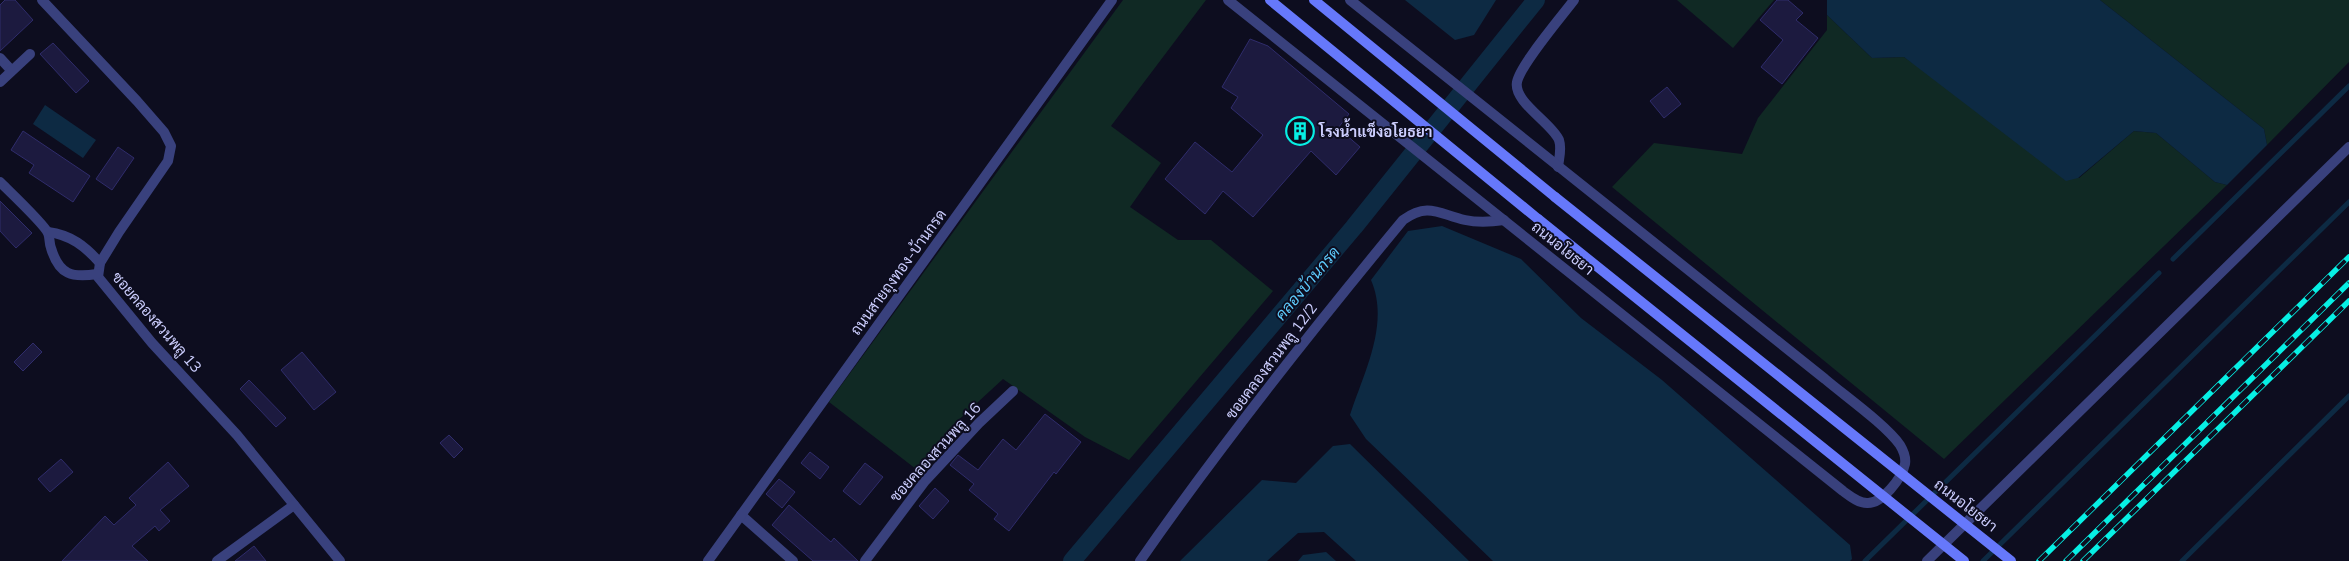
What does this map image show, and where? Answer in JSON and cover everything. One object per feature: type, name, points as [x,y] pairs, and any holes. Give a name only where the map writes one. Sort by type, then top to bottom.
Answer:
[{"type":"main road","name":"ถนนอโยธยา","points":[[1270,0],[1538,219],[1964,561]]},
{"type":"main road","name":"ถนนอโยธยา","points":[[1314,0],[1555,197],[2012,561]]},
{"type":"street","name":"ซอยคลองสวนพลู 13","points":[[42,0],[137,100],[164,132],[171,146],[168,161],[119,232],[100,263],[97,274],[152,343],[237,435],[340,561]]},
{"type":"street","name":"ถนนสายถุงทอง-บ้านกรด","points":[[708,561],[1112,0]]},
{"type":"street","name":"ถนนอโยธยา","points":[[1228,0],[1843,491],[1858,501],[1867,504],[1882,496],[1900,475],[1905,463],[1900,446],[1887,432],[1825,379],[1350,0]]},
{"type":"street","points":[[1558,167],[1560,150],[1558,139],[1524,101],[1518,92],[1517,83],[1529,60],[1574,0]]},
{"type":"street","points":[[0,82],[30,54]]},
{"type":"street","points":[[0,58],[12,70]]},
{"type":"street","points":[[1927,561],[2349,147]]},
{"type":"street","points":[[0,182],[48,232],[53,256],[68,274],[78,277],[97,274]]},
{"type":"street","name":"ซอยคลองสวนพลู 12/2","points":[[1140,561],[1268,390],[1403,220],[1412,214],[1431,209],[1474,221],[1504,220]]},
{"type":"street","points":[[48,232],[72,237],[89,250],[100,263]]},
{"type":"street","name":"ซอยคลองสวนพลู 16","points":[[865,561],[925,481],[979,423],[1014,391]]},
{"type":"street","points":[[217,561],[294,505]]},
{"type":"street","points":[[741,515],[793,561]]},
{"type":"green space","points":[[1123,0],[1206,0],[1111,126],[1161,163],[1130,207],[1178,240],[1211,240],[1273,291],[1129,460],[1085,437],[1003,379],[953,425],[916,469],[829,402]]},
{"type":"green space","points":[[1677,0],[1774,0],[1733,48]]},
{"type":"green space","points":[[2100,0],[2349,0],[2349,62],[2267,145],[2264,129]]},
{"type":"green space","points":[[1827,15],[1872,58],[1904,57],[2079,178],[2134,131],[2156,133],[2215,182],[2227,185],[1944,459],[1612,187],[1654,143],[1742,154],[1758,118],[1827,30]]},
{"type":"water","points":[[1405,0],[1496,0],[1474,35],[1455,40]]},
{"type":"water","points":[[1827,0],[2100,0],[2264,129],[2267,145],[2227,185],[2215,182],[2156,133],[2134,131],[2078,178],[2066,181],[1904,57],[1872,58],[1827,15]]},
{"type":"water","points":[[45,105],[96,140],[83,158],[33,124]]},
{"type":"water","points":[[1442,226],[1521,259],[1581,318],[1662,380],[1850,545],[1852,559],[1850,561],[1493,561],[1366,439],[1350,415],[1368,365],[1376,331],[1378,314],[1371,280],[1408,231]]},
{"type":"water","points":[[1350,444],[1469,561],[1356,561],[1324,532],[1298,533],[1267,561],[1180,561],[1262,480],[1296,483],[1333,446]]},
{"type":"water","points":[[1326,552],[1336,561],[1298,561],[1303,555]]},
{"type":"building","points":[[5,0],[15,0],[33,20],[0,51],[0,5]]},
{"type":"building","points":[[1777,0],[1788,0],[1803,13],[1796,20],[1818,38],[1782,84],[1761,67],[1783,40],[1760,20]]},
{"type":"building","name":"โรงน้ำแข็งอโยธยา","points":[[1250,39],[1268,46],[1349,114],[1338,128],[1360,147],[1336,175],[1311,151],[1253,217],[1223,191],[1205,214],[1165,179],[1195,142],[1232,172],[1263,135],[1231,108],[1238,97],[1222,87]]},
{"type":"building","points":[[53,43],[89,81],[76,93],[40,54]]},
{"type":"building","points":[[1667,87],[1681,104],[1664,118],[1650,101]]},
{"type":"building","points":[[23,131],[90,176],[73,202],[29,173],[34,165],[11,150]]},
{"type":"building","points":[[118,147],[134,158],[112,190],[96,179]]},
{"type":"building","points":[[0,201],[32,233],[16,248],[0,231]]},
{"type":"building","points":[[33,343],[42,352],[23,371],[14,362]]},
{"type":"building","points":[[302,352],[336,392],[314,410],[281,370]]},
{"type":"building","points":[[249,380],[286,418],[276,427],[240,389]]},
{"type":"building","points":[[1045,414],[1081,442],[1056,474],[1054,472],[1009,531],[994,519],[998,514],[969,490],[974,484],[950,465],[958,455],[978,470],[1003,439],[1016,450]]},
{"type":"building","points":[[449,435],[463,449],[454,458],[440,443]]},
{"type":"building","points":[[810,452],[829,467],[820,479],[801,463]]},
{"type":"building","points":[[61,459],[73,472],[50,492],[38,479]]},
{"type":"building","points":[[168,462],[189,486],[160,510],[170,521],[159,531],[155,526],[132,546],[148,561],[62,561],[105,516],[114,525],[136,505],[129,498]]},
{"type":"building","points":[[865,463],[883,477],[860,505],[843,491]]},
{"type":"building","points":[[779,479],[795,492],[782,508],[766,494]]},
{"type":"building","points":[[935,488],[949,501],[933,519],[919,506]]},
{"type":"building","points":[[789,505],[831,542],[834,538],[858,561],[813,561],[772,525]]},
{"type":"building","points":[[254,546],[266,561],[235,561]]},
{"type":"waterway","name":"คลองบ้านกรด","points":[[1072,561],[1354,227],[1536,0]]},
{"type":"waterway","points":[[2173,259],[2349,86]]},
{"type":"waterway","points":[[1983,561],[2349,202]]},
{"type":"waterway","points":[[1865,561],[2159,273]]},
{"type":"waterway","points":[[2182,561],[2349,396]]},
{"type":"railway","points":[[2039,561],[2349,257]]},
{"type":"railway","points":[[2066,561],[2349,283]]},
{"type":"railway","points":[[2083,561],[2349,301]]},
{"type":"place","name":"โรงน้ำแข็งอโยธยา","points":[[1300,131]]}]
